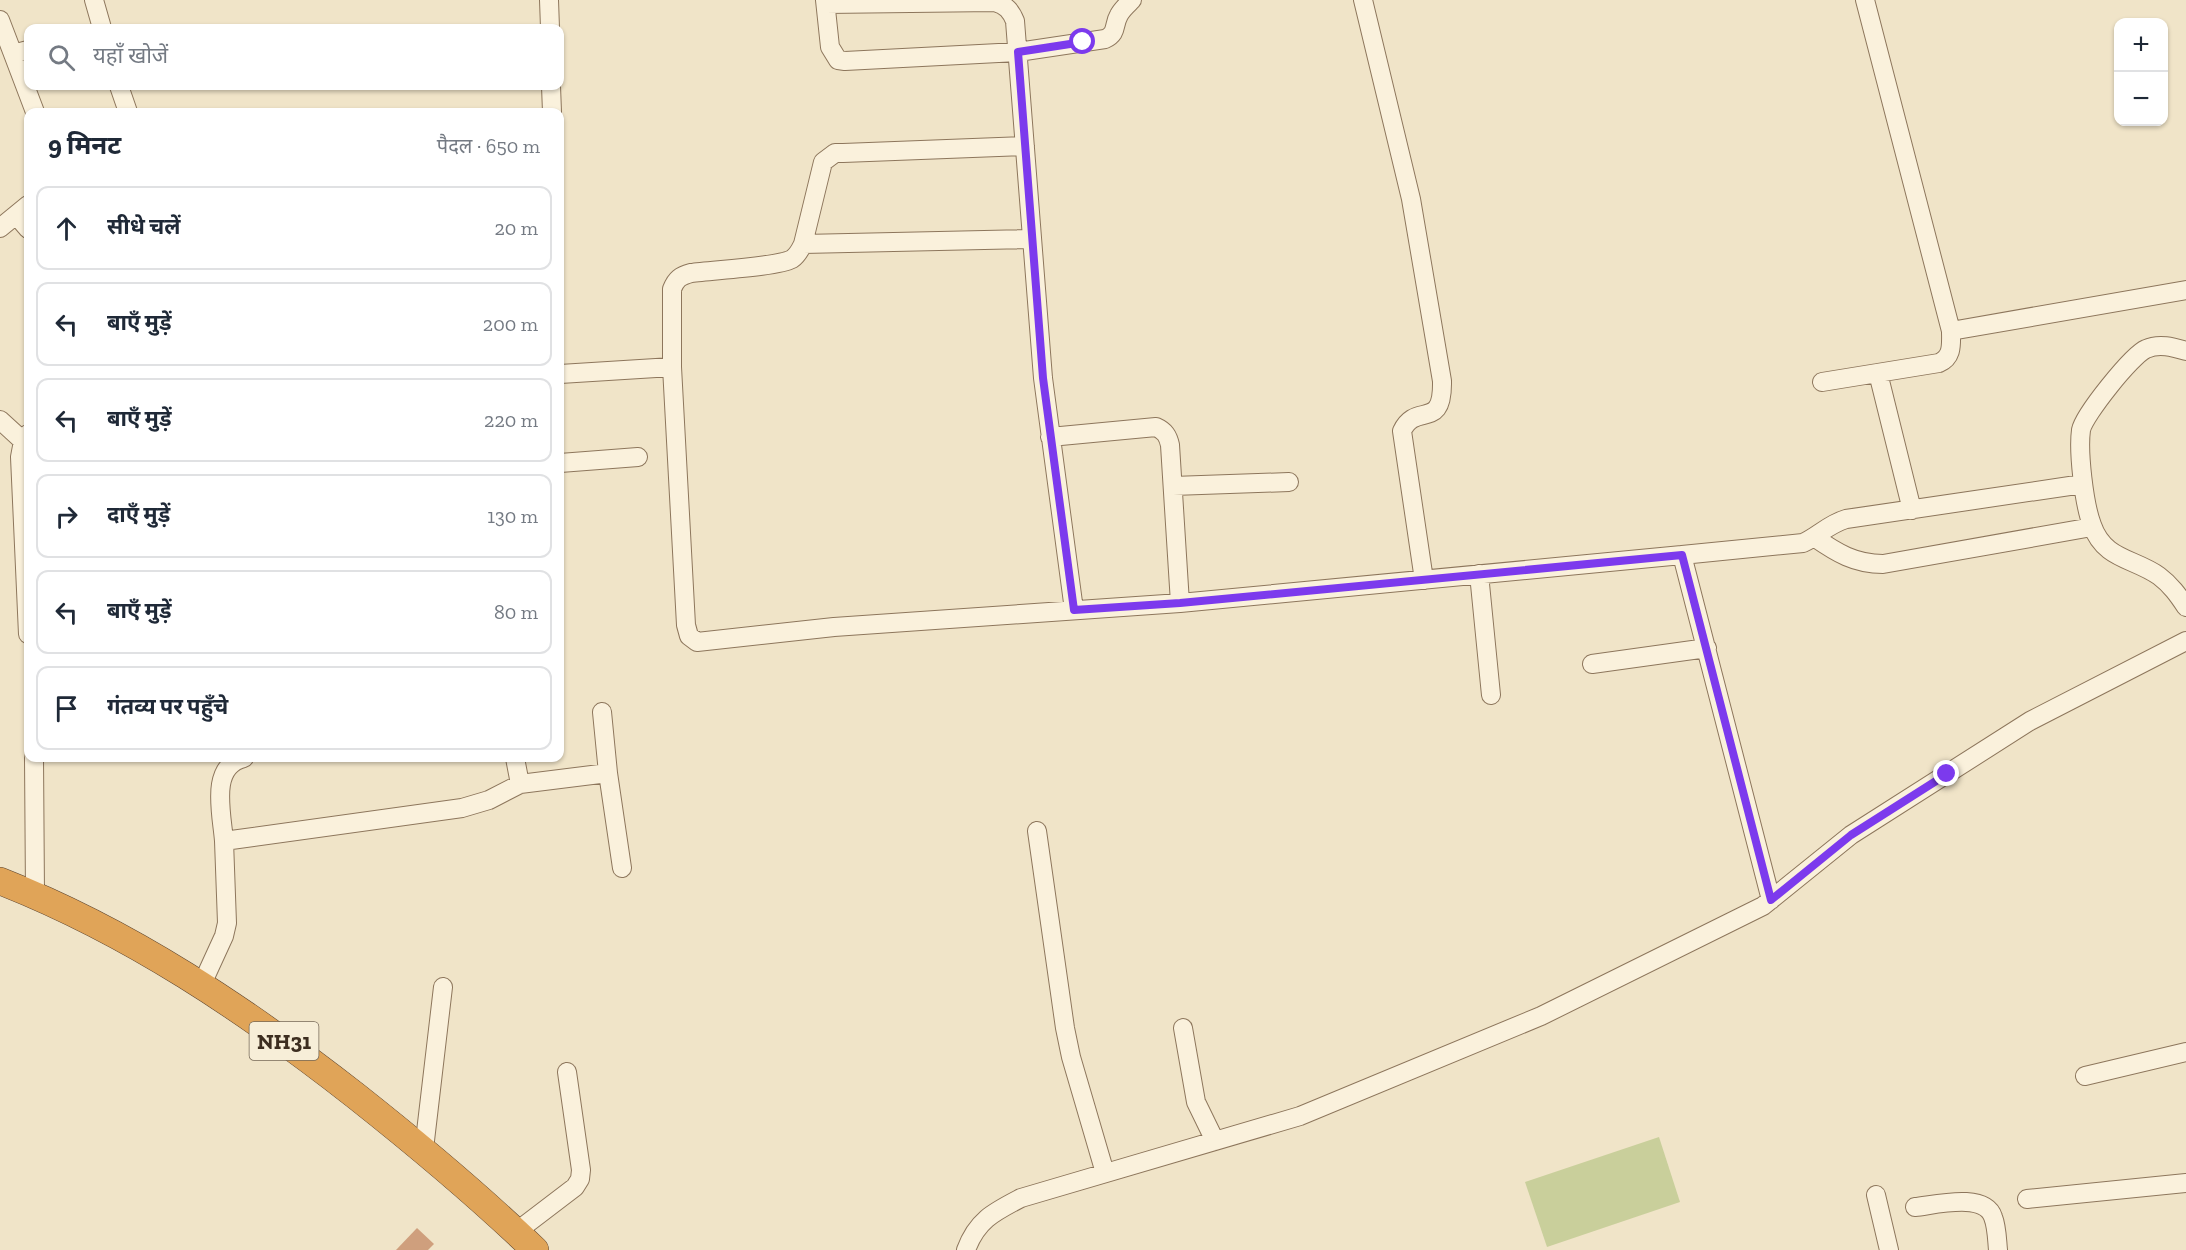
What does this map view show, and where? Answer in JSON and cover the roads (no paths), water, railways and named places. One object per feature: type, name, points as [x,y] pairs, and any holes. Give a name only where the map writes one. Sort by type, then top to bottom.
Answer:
[{"type":"highway","name":"NH31","points":[[0,881],[35,894],[110,930],[202,984],[304,1055],[424,1149],[526,1241]]},
{"type":"street","points":[[94,0],[101,24]]},
{"type":"street","points":[[549,0],[550,24]]},
{"type":"street","points":[[1074,610],[1050,437],[1032,239],[1018,52],[1015,21],[1011,12],[1003,4],[995,2],[826,2],[830,47],[838,60],[845,62],[1018,52],[1105,39],[1112,36],[1119,14],[1132,0]]},
{"type":"street","points":[[1363,0],[1411,198],[1442,381],[1443,399],[1440,408],[1434,413],[1412,418],[1402,431],[1424,580]]},
{"type":"street","points":[[1822,382],[1940,363],[1950,354],[1951,331],[1865,0]]},
{"type":"street","points":[[0,20],[24,81]]},
{"type":"street","points":[[27,90],[34,108]]},
{"type":"street","points":[[120,90],[127,108]]},
{"type":"street","points":[[551,90],[552,108]]},
{"type":"street","points":[[1025,146],[835,153],[823,162],[803,244],[799,253],[792,259],[784,262],[691,273],[675,280],[672,289],[672,367],[686,625],[689,636],[698,642],[834,627],[1180,603],[1803,543],[1834,523],[2083,484]]},
{"type":"street","points":[[0,228],[22,210]]},
{"type":"street","points":[[803,244],[1032,239]]},
{"type":"street","points":[[1951,331],[2186,290]]},
{"type":"street","points":[[2186,351],[2157,346],[2145,349],[2136,356],[2091,409],[2081,431],[2083,484],[2092,527],[2103,544],[2114,555],[2157,575],[2173,588],[2186,607]]},
{"type":"street","points":[[564,374],[672,367]]},
{"type":"street","points":[[1878,373],[1912,510]]},
{"type":"street","points":[[0,420],[24,437]]},
{"type":"street","points":[[1050,437],[1156,427],[1163,430],[1170,445],[1180,603]]},
{"type":"street","points":[[24,444],[20,457],[24,546]]},
{"type":"street","points":[[564,463],[638,457]]},
{"type":"street","points":[[1173,486],[1289,482]]},
{"type":"street","points":[[1814,537],[1853,560],[1868,564],[1883,564],[2092,527]]},
{"type":"street","points":[[1682,555],[1771,900]]},
{"type":"street","points":[[1479,574],[1491,694]]},
{"type":"street","points":[[966,1250],[971,1236],[985,1218],[1021,1198],[1300,1116],[1541,1016],[1763,906],[1851,835],[2030,721],[2186,641]]},
{"type":"street","points":[[1592,664],[1707,648]]},
{"type":"street","points":[[602,712],[608,773],[622,868]]},
{"type":"street","points":[[34,762],[35,894]]},
{"type":"street","points":[[202,984],[225,936],[224,841],[220,790],[223,774],[228,766],[236,762]]},
{"type":"street","points":[[516,762],[520,784]]},
{"type":"street","points":[[224,841],[462,808],[489,800],[520,784],[608,773]]},
{"type":"street","points":[[1037,831],[1065,1029],[1071,1057],[1106,1173]]},
{"type":"street","points":[[424,1149],[443,987]]},
{"type":"street","points":[[1183,1028],[1196,1102],[1215,1141]]},
{"type":"street","points":[[2085,1076],[2186,1052]]},
{"type":"street","points":[[526,1241],[580,1179],[581,1170],[567,1072]]},
{"type":"street","points":[[2027,1199],[2186,1183]]},
{"type":"street","points":[[1876,1195],[1889,1250]]},
{"type":"street","points":[[1915,1207],[1973,1202],[1983,1204],[1994,1218],[1998,1250]]}]
